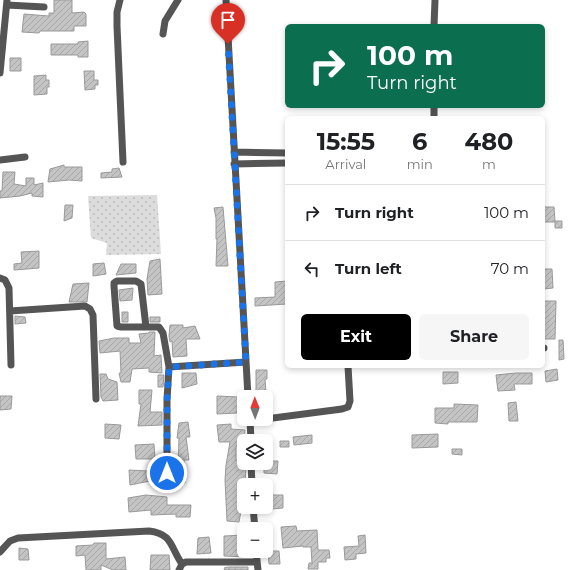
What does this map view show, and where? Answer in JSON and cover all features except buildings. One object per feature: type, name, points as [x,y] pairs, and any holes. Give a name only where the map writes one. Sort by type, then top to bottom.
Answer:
[{"type":"street","points":[[120,0],[117,22],[123,162]]},
{"type":"street","points":[[163,34],[165,21],[178,0]]},
{"type":"street","points":[[226,0],[248,390]]},
{"type":"street","points":[[434,24],[435,0]]},
{"type":"street","points":[[0,73],[7,2],[44,7]]},
{"type":"street","points":[[234,152],[285,154]]},
{"type":"street","points":[[0,160],[24,157]]},
{"type":"street","points":[[234,164],[285,163]]},
{"type":"street","points":[[0,278],[5,280],[9,288],[11,365]]},
{"type":"street","points":[[146,326],[141,284],[136,281],[117,281],[114,283],[117,326],[146,326],[156,327],[162,330],[169,367],[167,400],[167,473]]},
{"type":"street","points":[[10,311],[85,306],[90,308],[93,315],[96,399]]},
{"type":"street","points":[[169,367],[246,362]]},
{"type":"street","points":[[273,417],[348,407],[350,401],[348,368]]},
{"type":"street","points":[[0,552],[10,541],[18,538],[150,531],[159,532],[165,535],[180,567],[186,562],[192,561],[257,562]]},
{"type":"street","points":[[257,558],[258,570]]},
{"type":"shaded area","points":[[157,195],[161,254],[106,255],[107,243],[91,238],[88,196]]},
{"type":"route","points":[[167,473],[167,400],[169,367],[246,362],[228,44]]}]
